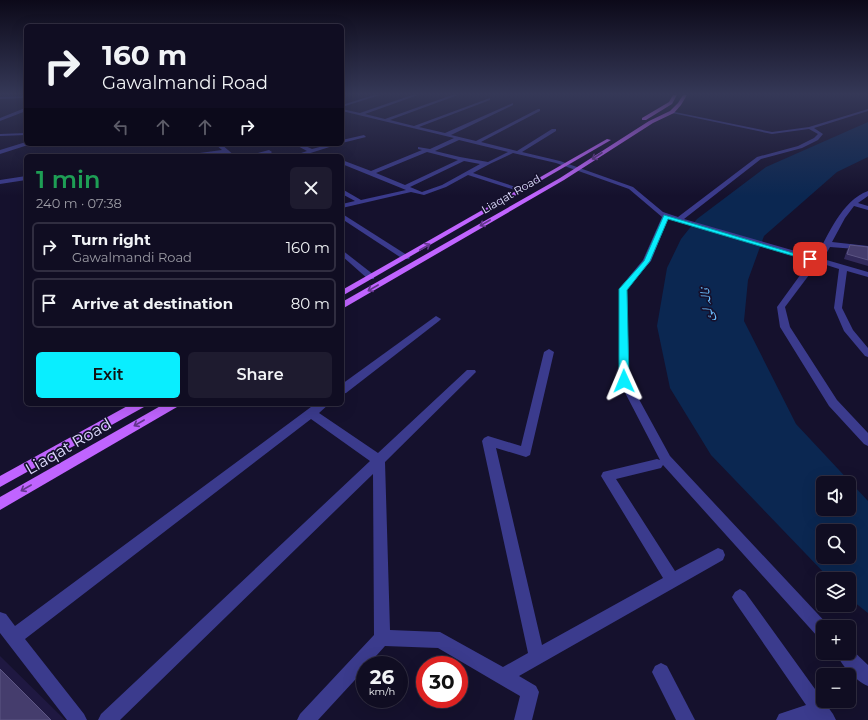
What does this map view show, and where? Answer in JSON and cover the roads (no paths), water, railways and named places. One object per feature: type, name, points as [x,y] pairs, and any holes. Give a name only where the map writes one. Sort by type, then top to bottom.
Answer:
[{"type":"main road","name":"Liaqat Road","points":[[344,292],[568,165],[628,129]]},
{"type":"main road","name":"Liaqat Road","points":[[344,305],[577,169],[642,129]]},
{"type":"main road","name":"Liaqat Road","points":[[0,482],[136,406]]},
{"type":"main road","name":"Liaqat Road","points":[[0,504],[170,406]]},
{"type":"street","points":[[421,129],[568,165],[631,188],[638,192],[657,212],[666,216],[868,275]]},
{"type":"street","points":[[446,135],[460,129]]},
{"type":"street","points":[[477,142],[503,129]]},
{"type":"street","points":[[751,129],[772,133],[805,129]]},
{"type":"street","points":[[679,220],[759,158],[800,147],[816,139],[821,134],[811,129]]},
{"type":"street","points":[[420,148],[463,160],[489,164],[516,152],[554,130]]},
{"type":"street","points":[[0,136],[24,134]]},
{"type":"street","points":[[344,141],[364,136]]},
{"type":"street","points":[[372,173],[459,138]]},
{"type":"street","points":[[0,152],[24,145]]},
{"type":"street","points":[[221,146],[230,154]]},
{"type":"street","points":[[301,146],[312,151]]},
{"type":"street","points":[[302,154],[329,146]]},
{"type":"street","points":[[198,154],[226,151]]},
{"type":"street","points":[[260,154],[270,152]]},
{"type":"street","points":[[344,206],[409,188],[463,160]]},
{"type":"street","points":[[344,163],[422,194],[444,186],[486,163]]},
{"type":"street","points":[[468,173],[522,191]]},
{"type":"street","points":[[0,182],[24,178]]},
{"type":"street","points":[[344,191],[361,202]]},
{"type":"street","points":[[868,192],[853,204],[842,217],[818,261],[809,269],[781,307],[785,327],[834,403],[868,440]]},
{"type":"street","points":[[853,204],[868,208]]},
{"type":"street","points":[[666,216],[647,261],[623,289],[624,381],[666,460],[816,622]]},
{"type":"street","points":[[344,217],[406,257]]},
{"type":"street","points":[[826,244],[868,248]]},
{"type":"street","points":[[344,254],[371,277]]},
{"type":"street","points":[[842,268],[838,308],[849,331],[868,354]]},
{"type":"street","points":[[344,388],[436,319]]},
{"type":"street","points":[[537,657],[488,441],[526,452],[549,352]]},
{"type":"street","points":[[107,720],[471,372]]},
{"type":"street","points":[[14,637],[320,406]]},
{"type":"street","points":[[311,413],[379,460]]},
{"type":"street","points":[[306,720],[382,638],[379,460]]},
{"type":"street","points":[[657,464],[607,476],[673,581]]},
{"type":"street","points":[[502,676],[718,555]]},
{"type":"street","points":[[740,597],[824,715],[786,720]]},
{"type":"street","points":[[0,620],[78,720]]},
{"type":"street","points":[[382,638],[440,640],[530,692],[523,720]]},
{"type":"street","points":[[851,660],[868,677]]},
{"type":"street","points":[[661,672],[686,720]]},
{"type":"water","name":"نالہ لئ","points":[[853,129],[868,129],[868,157],[837,172],[764,236],[748,280],[744,321],[796,424],[845,476],[816,476],[816,516],[856,516],[856,488],[868,501],[868,613],[856,604],[856,572],[823,572],[711,455],[670,388],[657,326],[667,268],[681,239],[697,219],[766,167]]}]
